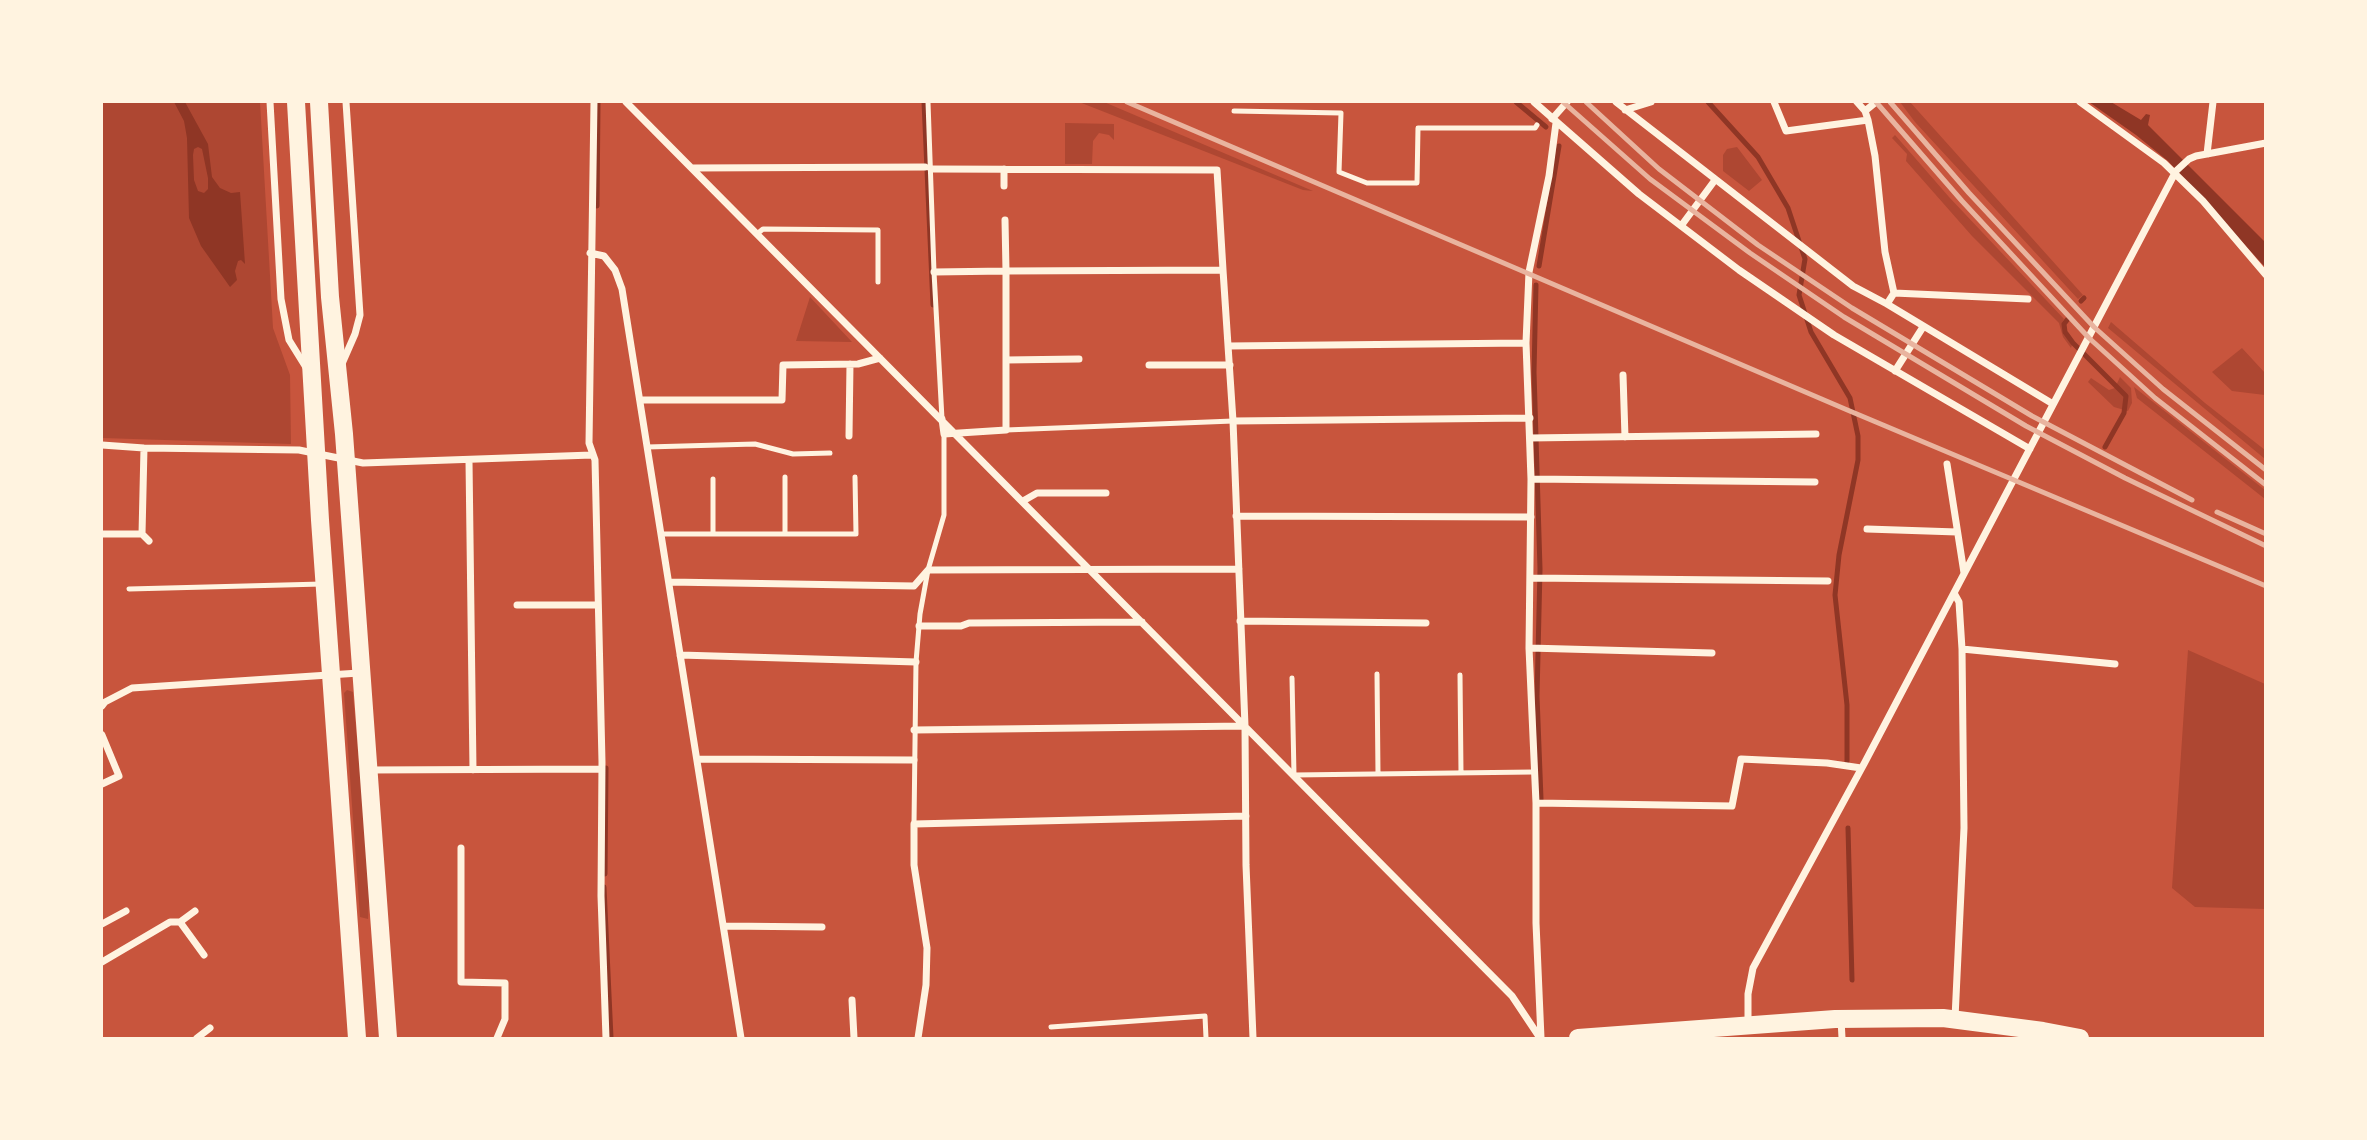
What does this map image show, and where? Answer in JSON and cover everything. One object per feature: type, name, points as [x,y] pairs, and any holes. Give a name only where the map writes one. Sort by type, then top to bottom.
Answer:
[{"type":"main road","points":[[296,102],[356,1038]]},
{"type":"main road","points":[[319,102],[337,377],[388,1038]]},
{"type":"main road","points":[[1578,1038],[1841,1019],[1955,1018],[2043,1035],[2080,1038]]},
{"type":"street","points":[[270,102],[281,299],[289,340],[313,378]]},
{"type":"street","points":[[337,377],[360,315],[346,102]]},
{"type":"street","points":[[594,102],[589,443],[595,460],[602,769],[601,897],[606,1038]]},
{"type":"street","points":[[626,102],[1512,996],[1540,1038]]},
{"type":"street","points":[[1534,102],[1639,194],[1798,310],[1895,371],[2030,449]]},
{"type":"street","points":[[1540,1038],[1536,803],[1533,772],[1536,578],[1531,517],[1536,479],[1526,343],[1529,272],[1549,176],[1554,121],[1567,102]]},
{"type":"street","points":[[1616,102],[1853,286],[1887,303],[2053,404]]},
{"type":"street","points":[[1625,110],[1651,102]]},
{"type":"street","points":[[1774,102],[1786,131],[1868,120]]},
{"type":"street","points":[[1857,102],[1865,111],[1875,156],[1885,252],[1894,293],[1887,303]]},
{"type":"street","points":[[1865,111],[1875,102]]},
{"type":"street","points":[[2080,102],[2176,173],[2266,275]]},
{"type":"street","points":[[2207,154],[2213,102]]},
{"type":"street","points":[[1748,1025],[1748,994],[1753,968],[2176,173],[2189,159],[2266,143]]},
{"type":"street","points":[[692,168],[1217,170],[1233,421],[1245,726],[1253,1038]]},
{"type":"street","points":[[1004,169],[1004,186]]},
{"type":"street","points":[[1682,226],[1715,180]]},
{"type":"street","points":[[942,419],[943,434],[1006,430],[1005,220]]},
{"type":"street","points":[[590,253],[604,256],[615,270],[622,289],[741,1038]]},
{"type":"street","points":[[934,272],[1223,270]]},
{"type":"street","points":[[1894,293],[2028,299]]},
{"type":"street","points":[[1895,371],[1923,327]]},
{"type":"street","points":[[1228,345],[1526,343]]},
{"type":"street","points":[[640,400],[782,400],[783,365],[850,364],[880,358]]},
{"type":"street","points":[[1006,360],[1079,359]]},
{"type":"street","points":[[849,436],[850,364]]},
{"type":"street","points":[[1149,365],[1230,365]]},
{"type":"street","points":[[1623,375],[1625,437]]},
{"type":"street","points":[[1233,421],[1530,418]]},
{"type":"street","points":[[1535,438],[1816,434]]},
{"type":"street","points":[[102,444],[286,449],[317,452],[363,463],[592,455]]},
{"type":"street","points":[[142,534],[144,447]]},
{"type":"street","points":[[469,461],[473,770]]},
{"type":"street","points":[[1947,464],[1964,574]]},
{"type":"street","points":[[1536,479],[1815,482]]},
{"type":"street","points":[[1023,501],[1037,493],[1107,493]]},
{"type":"street","points":[[1236,516],[1531,517]]},
{"type":"street","points":[[1867,529],[1957,531]]},
{"type":"street","points":[[102,534],[142,534],[149,541]]},
{"type":"street","points":[[669,582],[914,586],[929,570],[1238,569]]},
{"type":"street","points":[[1536,578],[1828,581]]},
{"type":"street","points":[[1954,593],[1959,602],[1962,649],[1964,828],[1955,1018]]},
{"type":"street","points":[[517,605],[598,605]]},
{"type":"street","points":[[1240,621],[1426,623]]},
{"type":"street","points":[[919,626],[961,626],[969,623],[1142,622]]},
{"type":"street","points":[[1535,649],[1712,653]]},
{"type":"street","points":[[1962,649],[2115,664]]},
{"type":"street","points":[[680,654],[916,662]]},
{"type":"street","points":[[102,706],[132,688],[360,673]]},
{"type":"street","points":[[914,730],[1245,726]]},
{"type":"street","points":[[102,735],[119,776],[102,784]]},
{"type":"street","points":[[698,759],[914,760]]},
{"type":"street","points":[[1536,803],[1732,806],[1741,759],[1827,763],[1861,768]]},
{"type":"street","points":[[369,770],[602,769]]},
{"type":"street","points":[[918,1038],[926,985],[927,948],[914,865],[914,824],[1246,816]]},
{"type":"street","points":[[461,848],[461,982],[505,982],[505,1019],[497,1038]]},
{"type":"street","points":[[102,924],[125,911]]},
{"type":"street","points":[[102,962],[170,922],[180,922],[195,911]]},
{"type":"street","points":[[180,922],[204,955]]},
{"type":"street","points":[[724,926],[822,927]]},
{"type":"street","points":[[852,1000],[854,1038]]},
{"type":"street","points":[[1841,1019],[1842,1038]]},
{"type":"street","points":[[197,1038],[210,1028]]},
{"type":"lane","points":[[928,102],[928,168],[942,419]]},
{"type":"lane","points":[[1234,111],[1340,113],[1339,172],[1367,183],[1417,183],[1418,128],[1535,128],[1537,125]]},
{"type":"lane","points":[[757,234],[763,229],[878,230],[878,282]]},
{"type":"lane","points":[[1006,430],[1233,421]]},
{"type":"lane","points":[[914,824],[916,662],[929,570],[944,515],[943,434]]},
{"type":"lane","points":[[647,446],[755,444],[793,454],[830,453]]},
{"type":"lane","points":[[785,477],[785,534]]},
{"type":"lane","points":[[661,534],[856,534],[855,477]]},
{"type":"lane","points":[[713,479],[713,534]]},
{"type":"lane","points":[[129,589],[325,583]]},
{"type":"lane","points":[[1377,674],[1378,774]]},
{"type":"lane","points":[[1460,675],[1461,773]]},
{"type":"lane","points":[[1292,678],[1294,775],[1533,772]]},
{"type":"lane","points":[[1051,1027],[1205,1016],[1206,1038]]},
{"type":"shaded area","points":[[102,102],[260,102],[273,328],[290,375],[291,444],[102,438]]},
{"type":"shaded area","points":[[174,102],[185,102],[208,144],[212,177],[220,188],[231,193],[240,192],[245,264],[241,260],[238,261],[235,271],[237,280],[230,287],[201,246],[189,218],[187,138],[184,121]],"holes":[[[194,149],[202,149],[208,178],[208,189],[204,193],[198,191],[194,180]]]},
{"type":"shaded area","points":[[1079,102],[1104,102],[1313,191],[1303,190]]},
{"type":"shaded area","points":[[1900,102],[1910,102],[2083,295],[2078,299],[1915,122]]},
{"type":"shaded area","points":[[2089,102],[2111,102],[2141,120],[2146,114],[2150,115],[2148,125],[2265,242],[2265,267],[2168,161]]},
{"type":"shaded area","points":[[1065,123],[1114,124],[1114,140],[1109,135],[1099,133],[1093,141],[1092,164],[1065,164]]},
{"type":"shaded area","points":[[1895,135],[1949,197],[2064,319],[2063,332],[2072,345],[2071,348],[2063,337],[2059,323],[1972,236],[1906,161],[1907,154],[1892,138]]},
{"type":"shaded area","points":[[1737,147],[1762,180],[1749,191],[1723,171],[1723,155],[1727,149]]},
{"type":"shaded area","points":[[810,297],[852,342],[796,341]]},
{"type":"shaded area","points":[[2111,322],[2205,403],[2265,450],[2265,459],[2108,328]]},
{"type":"shaded area","points":[[2242,348],[2265,373],[2265,395],[2232,391],[2212,372]]},
{"type":"shaded area","points":[[2120,377],[2131,388],[2132,403],[2128,411],[2114,407],[2088,382],[2091,378],[2109,390],[2115,388]]},
{"type":"shaded area","points":[[2134,387],[2265,490],[2265,499],[2137,398]]},
{"type":"shaded area","points":[[2188,650],[2265,684],[2265,909],[2195,907],[2172,888]]},
{"type":"shaded area","points":[[347,690],[353,692],[370,885],[368,919],[360,917],[344,693]]},
{"type":"waterway","points":[[597,206],[598,102]]},
{"type":"waterway","points":[[924,102],[933,305]]},
{"type":"waterway","points":[[1516,102],[1546,127]]},
{"type":"waterway","points":[[1708,102],[1758,157],[1788,208],[1805,259],[1799,295],[1811,332],[1850,398],[1858,436],[1858,460],[1839,555],[1835,595],[1847,705],[1847,761]]},
{"type":"waterway","points":[[1539,266],[1559,146]]},
{"type":"waterway","points":[[1536,285],[1534,372],[1540,569],[1537,696],[1541,799]]},
{"type":"waterway","points":[[2081,301],[2084,298]]},
{"type":"waterway","points":[[2067,320],[2064,324],[2065,332],[2073,343],[2126,396],[2124,413],[2105,447]]},
{"type":"waterway","points":[[605,874],[606,768]]},
{"type":"waterway","points":[[1848,828],[1852,980]]},
{"type":"waterway","points":[[604,887],[611,1038]]},
{"type":"railway","points":[[1127,102],[2266,586]]},
{"type":"railway","points":[[1563,102],[1650,179],[1750,253],[1844,317],[2026,426],[2125,478],[2266,546]]},
{"type":"railway","points":[[1586,102],[1659,169],[1758,245],[1852,308],[2032,416],[2192,500]]},
{"type":"railway","points":[[1876,102],[1962,201],[2089,338],[2155,398],[2266,485]]},
{"type":"railway","points":[[1890,102],[1969,193],[2094,327],[2163,389],[2266,470]]},
{"type":"railway","points":[[2217,512],[2266,534]]}]
